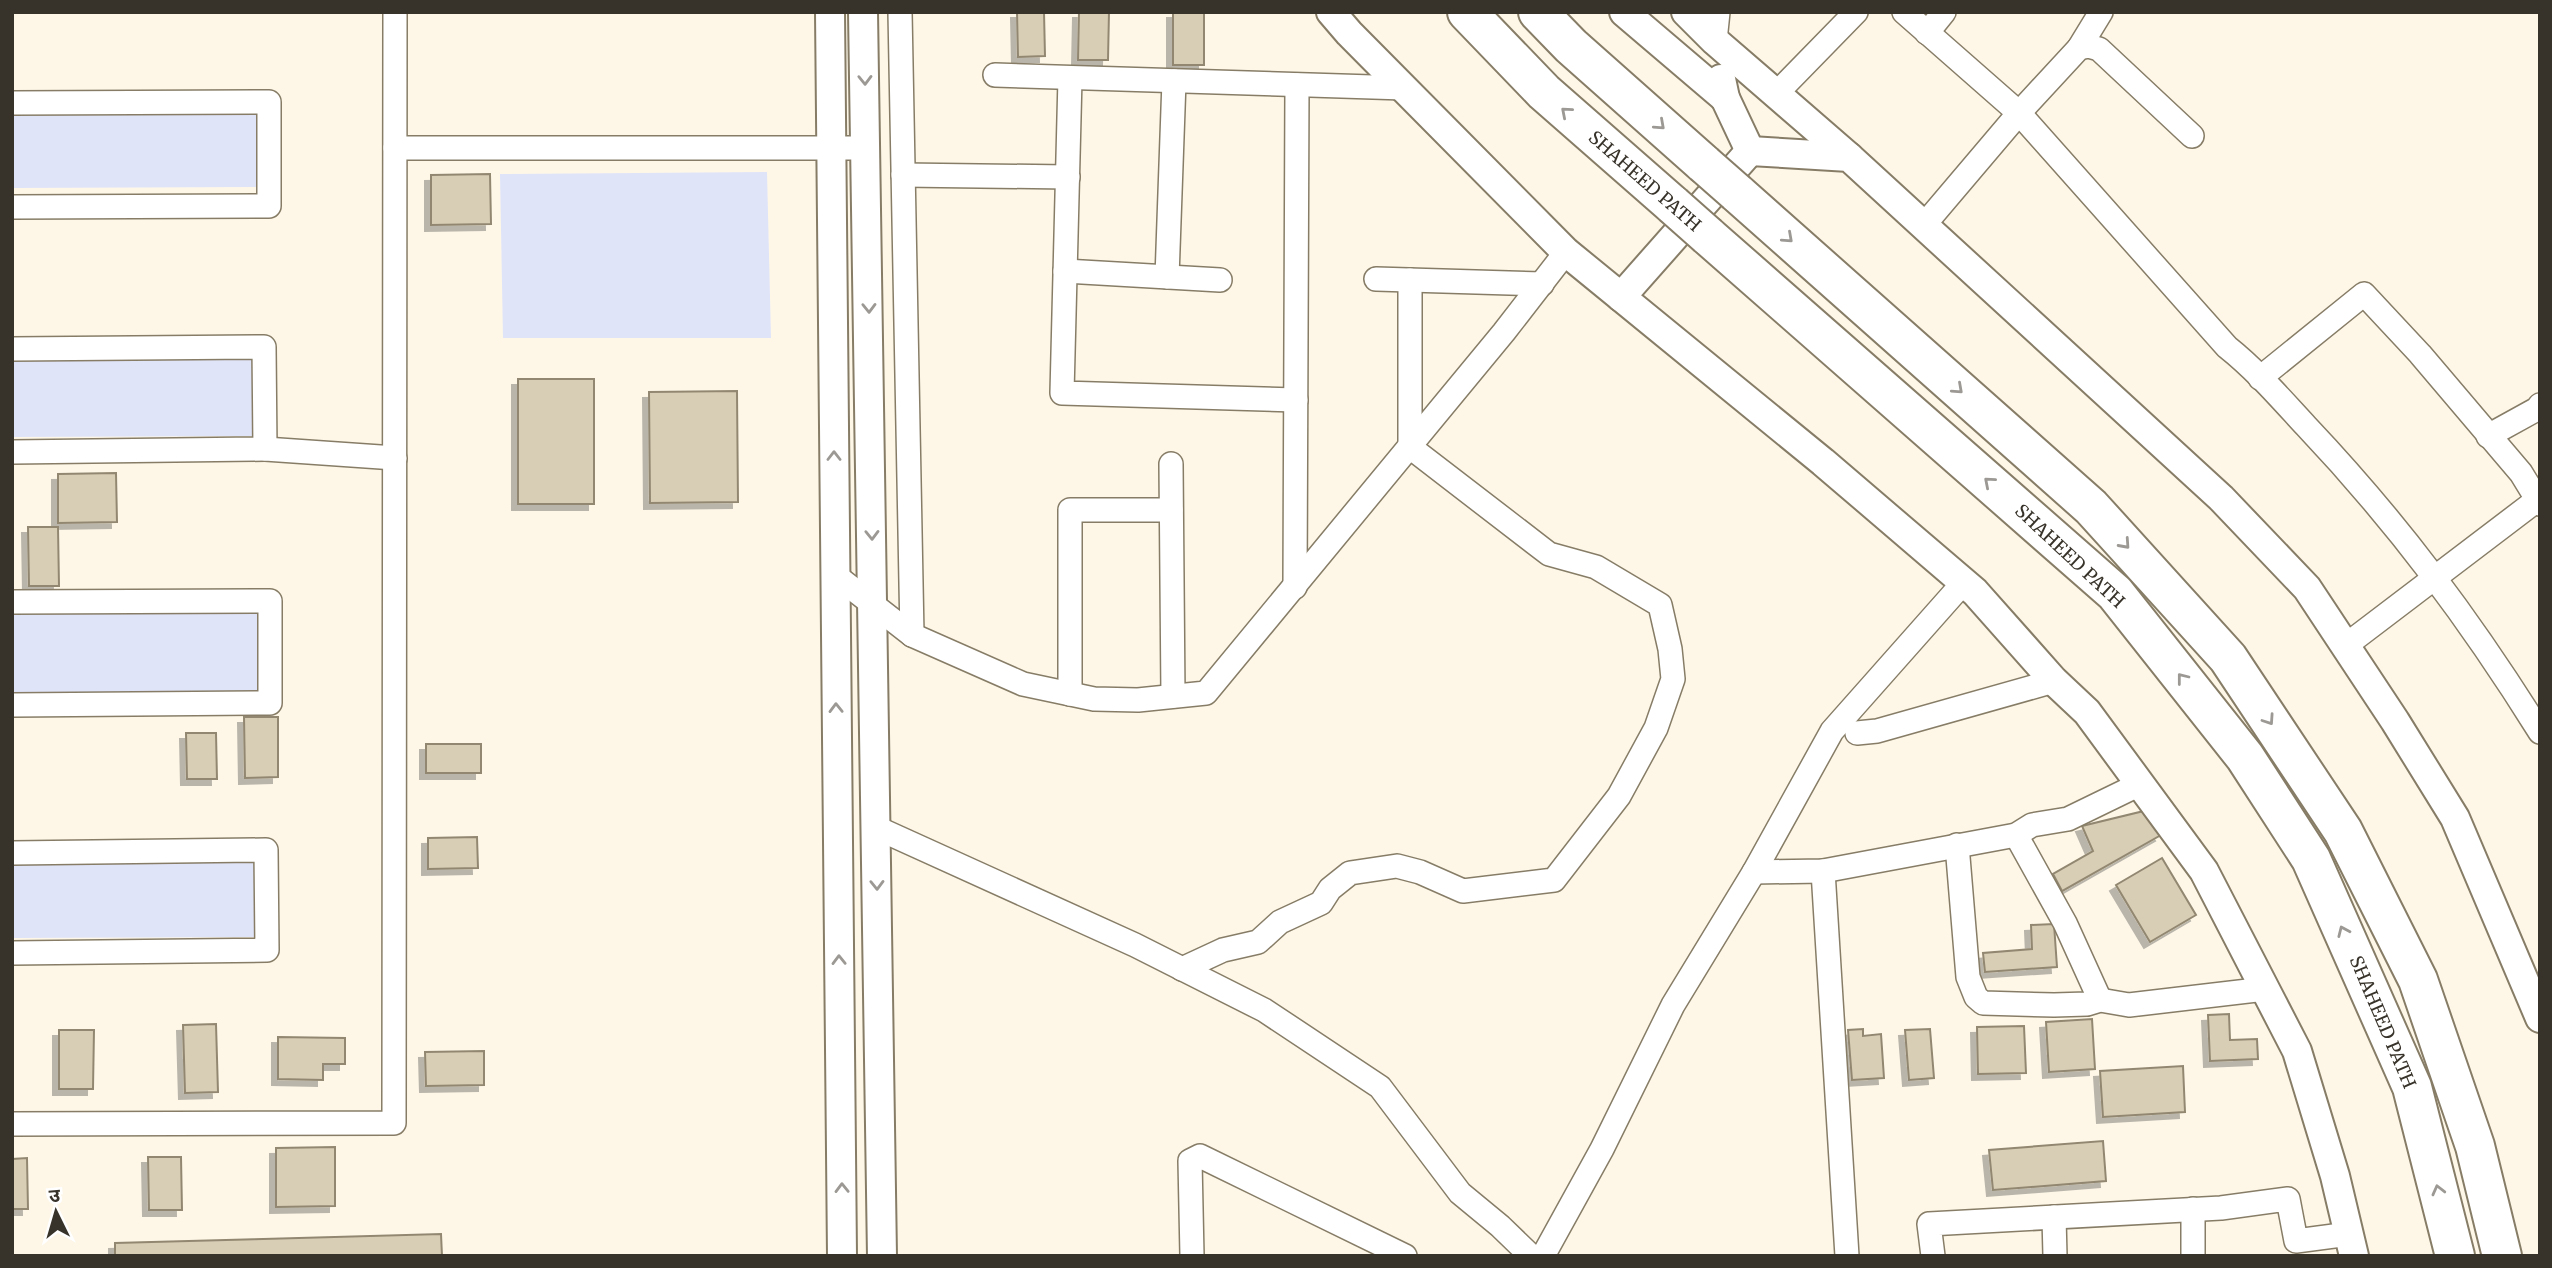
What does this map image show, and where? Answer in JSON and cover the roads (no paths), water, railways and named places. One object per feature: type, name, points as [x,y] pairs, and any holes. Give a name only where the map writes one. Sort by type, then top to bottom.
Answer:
[{"type":"highway","name":"SHAHEED PATH","points":[[1467,12],[1544,92],[2115,593],[2245,757],[2312,859],[2412,1087],[2455,1256]]},
{"type":"highway","points":[[1538,12],[1571,46],[2091,507],[2228,658],[2343,831],[2418,980],[2476,1146],[2502,1256]]},
{"type":"street","points":[[12,1124],[394,1123],[395,12]]},
{"type":"street","points":[[830,12],[842,1256]]},
{"type":"street","points":[[863,12],[882,1256]]},
{"type":"street","points":[[900,12],[912,635]]},
{"type":"street","points":[[1331,12],[1566,252],[1823,462],[1964,582],[2054,681],[2087,712],[2204,871],[2297,1051],[2335,1176],[2352,1245],[2297,1248],[2288,1199],[2193,1209],[1930,1224],[1933,1256]]},
{"type":"street","points":[[1686,12],[1715,41],[1924,225],[2221,498],[2306,588],[2395,721],[2455,818],[2540,1018]]},
{"type":"street","points":[[1718,12],[1715,41],[1725,98],[1750,150]]},
{"type":"street","points":[[1776,94],[1856,12]]},
{"type":"street","points":[[1903,12],[2020,113],[2227,347],[2362,485],[2437,578],[2497,662],[2540,732]]},
{"type":"street","points":[[1927,33],[1944,12]]},
{"type":"street","points":[[1924,225],[2079,48],[2101,12]]},
{"type":"street","points":[[1633,15],[1725,98]]},
{"type":"street","points":[[2079,48],[2088,46],[2099,49],[2192,136]]},
{"type":"street","points":[[995,75],[1404,88]]},
{"type":"street","points":[[1070,78],[1062,393],[1296,400]]},
{"type":"street","points":[[1167,277],[1174,81]]},
{"type":"street","points":[[1295,587],[1297,85]]},
{"type":"street","points":[[12,103],[269,102],[269,206],[12,207]]},
{"type":"street","points":[[395,148],[866,148]]},
{"type":"street","points":[[1750,150],[1849,157]]},
{"type":"street","points":[[1621,296],[1750,150]]},
{"type":"street","points":[[903,175],[1068,177]]},
{"type":"street","points":[[835,575],[912,635],[1023,684],[1094,699],[1138,701],[1206,692],[1410,447],[1566,252]]},
{"type":"street","points":[[1066,271],[1220,280]]},
{"type":"street","points":[[1376,279],[1542,284]]},
{"type":"street","points":[[1410,280],[1410,447]]},
{"type":"street","points":[[2260,378],[2364,294],[2420,354],[2521,473],[2539,502],[2345,646]]},
{"type":"street","points":[[12,349],[264,347],[265,449]]},
{"type":"street","points":[[2488,436],[2540,405]]},
{"type":"street","points":[[1182,969],[1223,950],[1258,942],[1280,922],[1321,903],[1330,889],[1350,873],[1397,866],[1420,872],[1463,891],[1554,880],[1619,796],[1656,729],[1673,679],[1671,649],[1660,605],[1596,567],[1549,554],[1410,447]]},
{"type":"street","points":[[12,452],[265,449],[395,458]]},
{"type":"street","points":[[1171,464],[1173,696]]},
{"type":"street","points":[[1070,694],[1070,510],[1171,510]]},
{"type":"street","points":[[1543,1256],[1602,1149],[1673,1005],[1754,872],[1832,731],[1964,582]]},
{"type":"street","points":[[12,602],[270,601],[270,703],[12,705]]},
{"type":"street","points":[[1857,733],[1877,731],[2054,681]]},
{"type":"street","points":[[837,760],[876,760]]},
{"type":"street","points":[[1754,872],[1823,871],[2017,835],[2032,825],[2068,819],[2140,785]]},
{"type":"street","points":[[877,828],[1135,945],[1265,1010],[1380,1087],[1460,1193],[1531,1256]]},
{"type":"street","points":[[2017,835],[2065,923],[2100,1000]]},
{"type":"street","points":[[1956,845],[1968,977],[1976,998],[1983,1003],[2010,1006],[2087,1004],[2100,1000],[2129,1005],[2265,989]]},
{"type":"street","points":[[12,853],[267,850],[268,950],[12,953]]},
{"type":"street","points":[[1823,871],[1847,1256]]},
{"type":"street","points":[[1192,1256],[1191,1161],[1200,1156],[1405,1256]]},
{"type":"street","points":[[2193,1209],[2193,1256]]},
{"type":"street","points":[[2054,1217],[2055,1256]]}]
